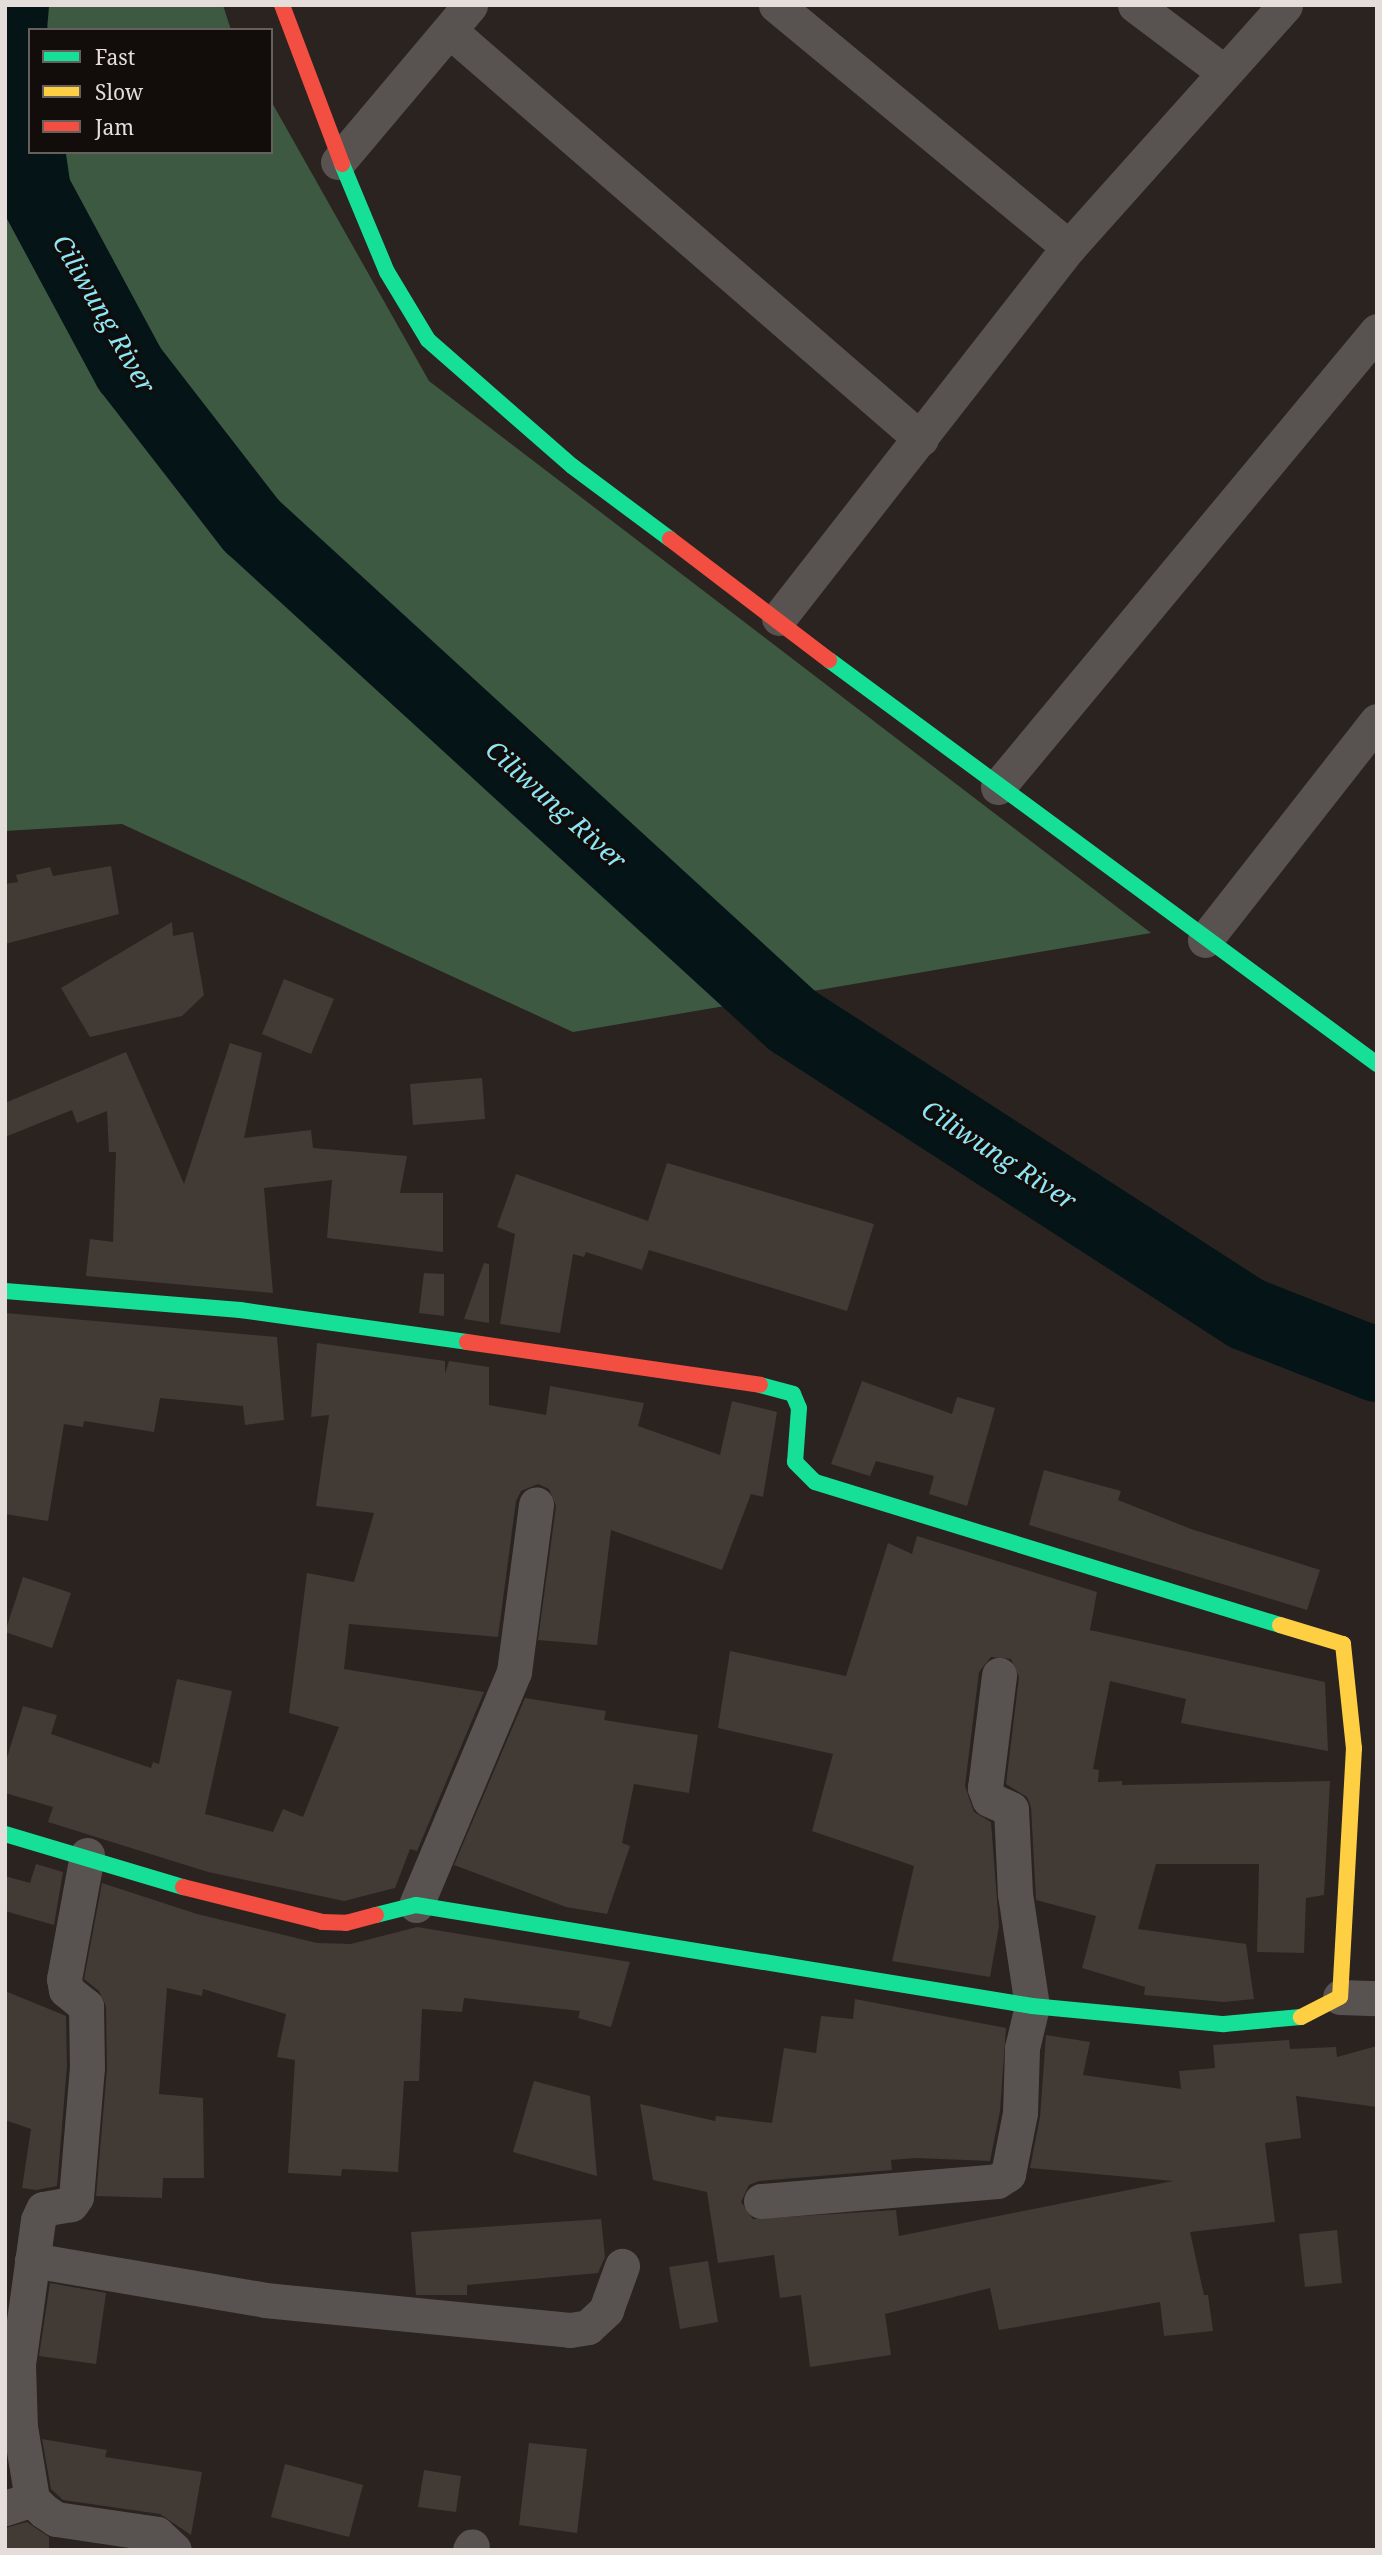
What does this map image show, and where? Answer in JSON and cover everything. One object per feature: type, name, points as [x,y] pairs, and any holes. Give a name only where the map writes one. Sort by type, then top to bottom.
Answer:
[{"type":"street","points":[[282,5],[338,162],[387,272],[428,340],[572,466],[779,618],[998,787],[1377,1064]]},
{"type":"street","points":[[776,5],[1069,247]]},
{"type":"street","points":[[1135,5],[1224,72]]},
{"type":"street","points":[[779,618],[1069,247],[1285,5]]},
{"type":"street","points":[[338,162],[460,18],[921,439]]},
{"type":"street","points":[[998,787],[1377,331]]},
{"type":"street","points":[[1205,940],[1377,722]]},
{"type":"street","points":[[5,1291],[240,1310],[754,1383],[793,1394],[799,1408],[795,1462],[815,1482],[1343,1644],[1354,1748],[1340,1997]]},
{"type":"street","points":[[416,1905],[514,1672],[536,1504]]},
{"type":"street","points":[[761,2201],[996,2180],[1008,2174],[1020,2113],[1022,2048],[1032,2006],[1015,1894],[1011,1809],[989,1799],[985,1788],[999,1675]]},
{"type":"street","points":[[5,1834],[88,1855],[202,1893],[322,1922],[346,1923],[416,1905],[1032,2006],[1224,2024],[1303,2017],[1340,1997],[1377,1998]]},
{"type":"street","points":[[88,1855],[64,1979],[66,1990],[86,2006],[87,2067],[76,2197],[71,2204],[43,2209],[32,2260],[18,2365],[19,2504],[56,2519],[157,2534],[174,2550]]},
{"type":"street","points":[[32,2260],[265,2300],[570,2330],[589,2326],[606,2310],[622,2266]]},
{"type":"green space","points":[[5,5],[223,5],[230,28],[28,28],[28,154],[273,154],[273,105],[429,381],[1151,933],[573,1032],[122,824],[5,831]]},
{"type":"building","points":[[111,866],[119,914],[5,944],[5,884],[18,882],[16,875],[50,867],[53,876]]},
{"type":"building","points":[[172,922],[173,936],[193,932],[204,995],[182,1016],[90,1037],[61,988]]},
{"type":"building","points":[[284,979],[334,999],[311,1054],[262,1034]]},
{"type":"building","points":[[230,1043],[262,1053],[244,1138],[311,1130],[313,1148],[407,1156],[400,1193],[443,1193],[443,1252],[327,1238],[332,1180],[264,1188],[273,1293],[86,1276],[90,1239],[113,1242],[116,1152],[109,1152],[107,1111],[77,1123],[72,1110],[5,1137],[5,1103],[126,1052],[184,1184]]},
{"type":"building","points":[[482,1078],[485,1119],[413,1125],[410,1084]]},
{"type":"building","points":[[667,1163],[874,1224],[847,1311],[649,1250],[642,1270],[586,1252],[584,1257],[573,1254],[560,1333],[500,1324],[515,1234],[497,1227],[516,1174],[648,1221]]},
{"type":"building","points":[[484,1263],[489,1264],[489,1323],[464,1319]]},
{"type":"building","points":[[424,1273],[444,1274],[444,1316],[419,1313]]},
{"type":"building","points":[[5,1313],[277,1337],[284,1420],[245,1425],[243,1406],[160,1398],[154,1432],[84,1421],[83,1427],[64,1424],[48,1521],[5,1514]]},
{"type":"building","points":[[317,1343],[445,1361],[445,1374],[449,1361],[489,1367],[489,1405],[546,1415],[550,1386],[644,1403],[638,1426],[720,1455],[732,1401],[777,1412],[763,1497],[751,1494],[722,1570],[611,1530],[597,1645],[538,1640],[556,1506],[549,1489],[538,1484],[521,1491],[516,1501],[498,1637],[349,1624],[344,1669],[484,1692],[417,1851],[410,1849],[395,1888],[344,1901],[208,1872],[48,1822],[53,1807],[5,1793],[5,1764],[23,1706],[57,1715],[51,1734],[151,1768],[153,1762],[159,1764],[177,1679],[232,1691],[205,1814],[273,1832],[283,1809],[303,1817],[339,1727],[289,1713],[307,1573],[354,1582],[374,1513],[316,1506],[329,1415],[311,1417]]},
{"type":"building","points":[[862,1381],[952,1414],[957,1397],[995,1408],[967,1506],[929,1494],[934,1476],[876,1461],[870,1476],[831,1464]]},
{"type":"building","points":[[1044,1470],[1121,1491],[1118,1500],[1191,1529],[1320,1570],[1307,1610],[1029,1525]]},
{"type":"building","points":[[917,1536],[1097,1592],[1090,1630],[1325,1682],[1328,1751],[1181,1723],[1186,1699],[1110,1681],[1093,1769],[1099,1770],[1098,1782],[1122,1781],[1122,1785],[1330,1781],[1324,1895],[1306,1898],[1304,1953],[1257,1952],[1259,1864],[1156,1864],[1138,1929],[1246,1944],[1254,1999],[1224,2002],[1144,1995],[1145,1987],[1082,1968],[1096,1916],[1036,1900],[1031,1807],[1027,1797],[1006,1784],[1019,1677],[1011,1659],[991,1657],[979,1672],[965,1786],[974,1812],[991,1822],[999,1926],[990,1977],[892,1961],[914,1866],[812,1831],[833,1754],[718,1728],[730,1651],[846,1676],[888,1543],[912,1554]]},
{"type":"building","points":[[23,1577],[71,1593],[52,1648],[5,1632]]},
{"type":"building","points":[[525,1698],[606,1711],[604,1720],[698,1735],[689,1793],[634,1784],[622,1843],[630,1846],[607,1914],[566,1907],[454,1865]]},
{"type":"building","points":[[36,1864],[63,1872],[54,1925],[5,1911],[5,1876],[30,1883]]},
{"type":"building","points":[[102,1883],[197,1914],[317,1943],[351,1944],[417,1927],[630,1962],[611,2027],[578,2018],[580,2011],[464,1998],[462,2012],[422,2009],[419,2081],[404,2081],[398,2172],[342,2169],[341,2176],[288,2173],[295,2060],[277,2057],[286,2014],[203,1989],[202,1996],[167,1988],[159,2094],[203,2098],[204,2178],[163,2178],[162,2198],[96,2196],[107,2069],[106,2006],[99,1991],[84,1979]]},
{"type":"building","points":[[5,1991],[66,2016],[67,2066],[57,2186],[36,2190],[22,2188],[31,2129],[5,2120]]},
{"type":"building","points":[[855,1999],[1006,2028],[1000,2111],[990,2161],[916,2158],[891,2160],[892,2170],[759,2181],[749,2185],[741,2202],[753,2219],[896,2210],[899,2236],[1173,2181],[1030,2168],[1040,2117],[1046,2035],[1090,2042],[1083,2075],[1181,2089],[1179,2071],[1215,2068],[1213,2045],[1289,2040],[1290,2049],[1336,2047],[1337,2057],[1377,2046],[1377,2107],[1296,2096],[1301,2138],[1265,2143],[1275,2222],[1190,2232],[1204,2295],[1208,2295],[1213,2331],[1164,2336],[1160,2302],[999,2330],[990,2288],[885,2314],[891,2355],[810,2367],[801,2295],[780,2298],[774,2255],[718,2263],[707,2192],[653,2180],[640,2104],[715,2121],[716,2116],[772,2123],[784,2048],[816,2053],[821,2016],[853,2019]]},
{"type":"building","points":[[534,2081],[590,2096],[597,2176],[513,2152]]},
{"type":"building","points":[[601,2219],[605,2257],[598,2273],[467,2285],[467,2295],[416,2295],[411,2232]]},
{"type":"building","points":[[1337,2230],[1342,2283],[1305,2287],[1299,2234]]},
{"type":"building","points":[[708,2261],[718,2322],[680,2329],[669,2267]]},
{"type":"building","points":[[50,2283],[106,2293],[96,2364],[39,2356]]},
{"type":"building","points":[[42,2439],[107,2450],[105,2457],[202,2472],[191,2535],[160,2514],[63,2500],[51,2489]]},
{"type":"building","points":[[529,2443],[587,2449],[577,2533],[519,2525]]},
{"type":"building","points":[[285,2464],[363,2485],[349,2537],[271,2517]]},
{"type":"building","points":[[424,2470],[461,2476],[456,2512],[418,2507]]},
{"type":"building","points":[[27,2522],[49,2537],[49,2550],[5,2550],[5,2528]]},
{"type":"waterway","name":"Ciliwung River","points":[[12,5],[10,28],[28,150]]},
{"type":"waterway","name":"Ciliwung River","points":[[29,154],[34,191],[130,369],[252,526],[793,1021],[1247,1314],[1377,1365]]},
{"type":"traffic: fast","points":[[342,164],[387,272],[428,340],[572,466],[670,539]]},
{"type":"traffic: fast","points":[[829,660],[1377,1064]]},
{"type":"traffic: fast","points":[[5,1291],[240,1310],[467,1342]]},
{"type":"traffic: fast","points":[[760,1385],[793,1394],[799,1408],[795,1462],[815,1482],[1280,1625]]},
{"type":"traffic: fast","points":[[5,1834],[183,1887]]},
{"type":"traffic: fast","points":[[376,1915],[416,1905],[1032,2006],[1224,2024],[1301,2017]]},
{"type":"traffic: slow","points":[[1280,1625],[1343,1644],[1354,1748],[1340,1997],[1301,2017]]},
{"type":"traffic: jam","points":[[282,5],[342,164]]},
{"type":"traffic: jam","points":[[670,539],[829,660]]},
{"type":"traffic: jam","points":[[467,1342],[760,1385]]},
{"type":"traffic: jam","points":[[183,1887],[322,1922],[346,1923],[376,1915]]}]
